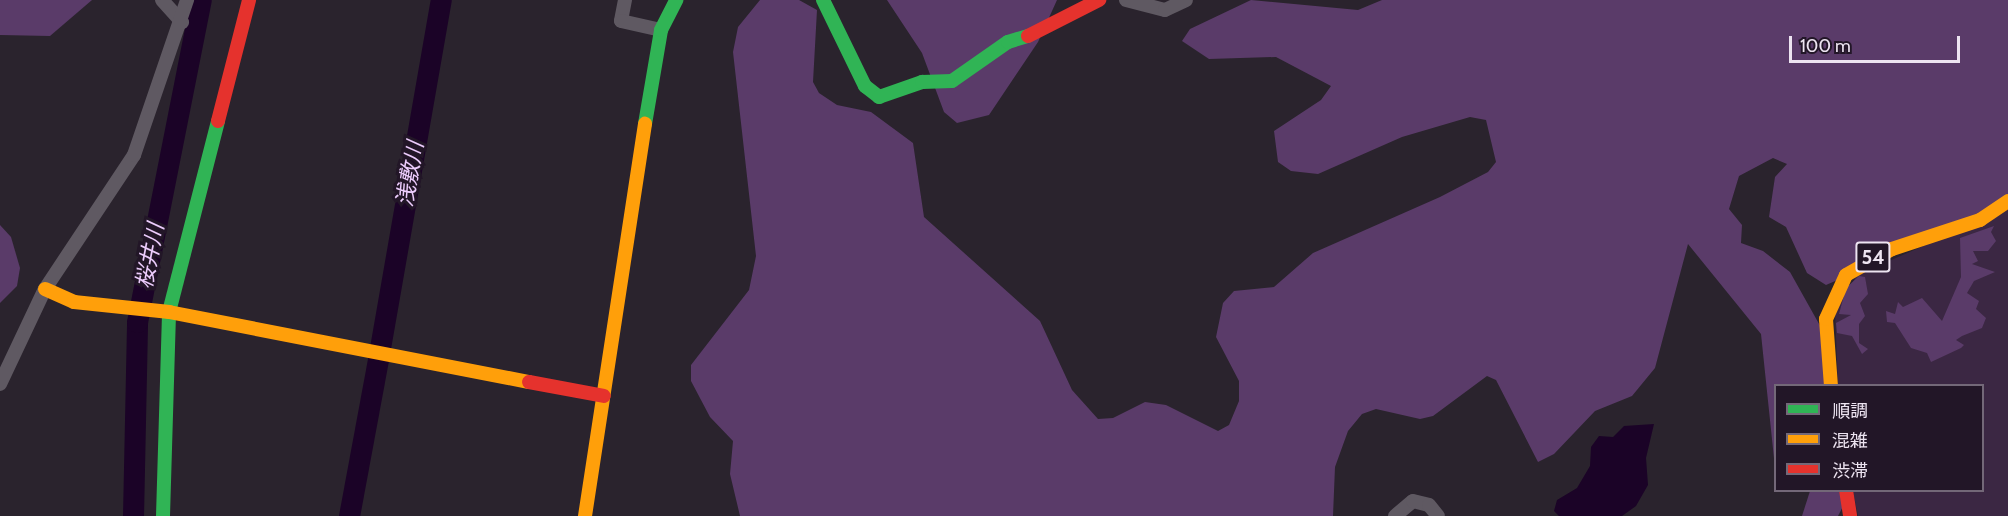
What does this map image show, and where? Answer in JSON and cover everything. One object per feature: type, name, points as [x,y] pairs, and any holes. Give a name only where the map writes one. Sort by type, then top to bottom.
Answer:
[{"type":"street","points":[[162,0],[182,22]]},
{"type":"street","points":[[0,384],[45,290],[134,155],[182,22],[187,0]]},
{"type":"street","points":[[163,516],[164,313],[249,0]]},
{"type":"street","points":[[625,0],[621,21],[661,30]]},
{"type":"street","points":[[585,516],[661,30],[676,0]]},
{"type":"street","points":[[823,0],[866,86],[879,97],[922,82],[952,81],[1008,42],[1045,30],[1099,0]]},
{"type":"street","points":[[1126,0],[1165,10],[1186,0]]},
{"type":"street","name":"54","points":[[1831,384],[1826,319],[1846,275],[1892,249],[1980,220],[2008,201]]},
{"type":"street","points":[[45,290],[116,309],[164,313],[604,396]]},
{"type":"street","points":[[1846,492],[1850,516]]},
{"type":"street","points":[[1395,516],[1413,501],[1429,505],[1438,516]]},
{"type":"shaded area","points":[[0,0],[92,0],[50,36],[0,35]]},
{"type":"shaded area","points":[[760,0],[799,0],[817,10],[813,82],[819,93],[837,105],[871,112],[913,143],[924,217],[1040,321],[1072,390],[1098,419],[1113,418],[1145,402],[1166,405],[1218,431],[1229,425],[1239,401],[1239,381],[1216,337],[1223,303],[1234,291],[1274,287],[1313,253],[1440,197],[1488,172],[1496,162],[1486,120],[1470,117],[1402,137],[1318,174],[1291,171],[1278,162],[1274,131],[1321,100],[1331,86],[1276,57],[1209,59],[1182,41],[1190,29],[1251,0],[1358,10],[1382,0],[2008,0],[2008,206],[1826,285],[1807,273],[1786,227],[1769,217],[1775,177],[1787,164],[1773,158],[1739,176],[1729,209],[1742,225],[1741,243],[1763,251],[1790,272],[1823,331],[1835,384],[1774,384],[1774,458],[1761,334],[1688,244],[1655,368],[1632,396],[1595,411],[1554,454],[1538,462],[1496,380],[1487,376],[1433,416],[1420,419],[1376,409],[1362,414],[1348,431],[1335,467],[1333,516],[740,516],[730,474],[733,441],[710,417],[691,381],[691,365],[749,290],[756,256],[733,52],[738,27]]},
{"type":"shaded area","points":[[887,0],[1057,0],[1038,42],[989,115],[957,123],[944,112],[922,53]]},
{"type":"shaded area","points":[[2008,209],[2008,516],[1858,516],[1853,492],[1984,492],[1984,384],[1838,384],[1835,312],[1857,275]]},
{"type":"shaded area","points":[[0,225],[11,237],[20,268],[17,286],[0,303]]},
{"type":"shaded area","points":[[1994,226],[1991,232],[1996,241],[1988,251],[1973,251],[1978,261],[1972,264],[1995,272],[1974,281],[1967,293],[1979,301],[1976,309],[1986,318],[1982,328],[1956,340],[1964,345],[1961,348],[1931,362],[1927,353],[1911,348],[1895,323],[1887,322],[1886,311],[1895,314],[1898,302],[1903,307],[1922,298],[1942,321],[1961,277],[1960,238]]},
{"type":"shaded area","points":[[1859,276],[1865,277],[1868,294],[1860,303],[1865,316],[1859,324],[1859,343],[1868,349],[1862,354],[1852,336],[1837,333],[1836,323],[1851,315],[1839,314],[1846,288]]},
{"type":"shaded area","points":[[1654,424],[1646,458],[1648,485],[1636,506],[1622,516],[1559,516],[1554,511],[1557,500],[1577,488],[1590,466],[1591,447],[1599,436],[1613,437],[1624,426]]},
{"type":"shaded area","points":[[1810,492],[1849,492],[1838,516],[1802,516]]},
{"type":"waterway","name":"桜井川","points":[[133,516],[137,322],[201,0]]},
{"type":"waterway","name":"浅敷川","points":[[380,348],[441,0]]},
{"type":"waterway","name":"浅敷川","points":[[349,516],[378,359]]},
{"type":"traffic: fast","points":[[645,124],[661,30],[676,0]]},
{"type":"traffic: fast","points":[[823,0],[865,86],[879,97],[922,82],[952,81],[1008,42],[1028,36]]},
{"type":"traffic: fast","points":[[163,516],[169,312],[218,121]]},
{"type":"traffic: slow","points":[[585,516],[645,124]]},
{"type":"traffic: slow","points":[[1831,384],[1826,319],[1846,275],[1892,249],[1980,220],[2008,201]]},
{"type":"traffic: slow","points":[[45,289],[74,302],[169,312],[529,382]]},
{"type":"traffic: jam","points":[[218,121],[249,0]]},
{"type":"traffic: jam","points":[[1028,36],[1099,0]]},
{"type":"traffic: jam","points":[[529,382],[604,396]]},
{"type":"traffic: jam","points":[[1846,492],[1850,516]]}]
